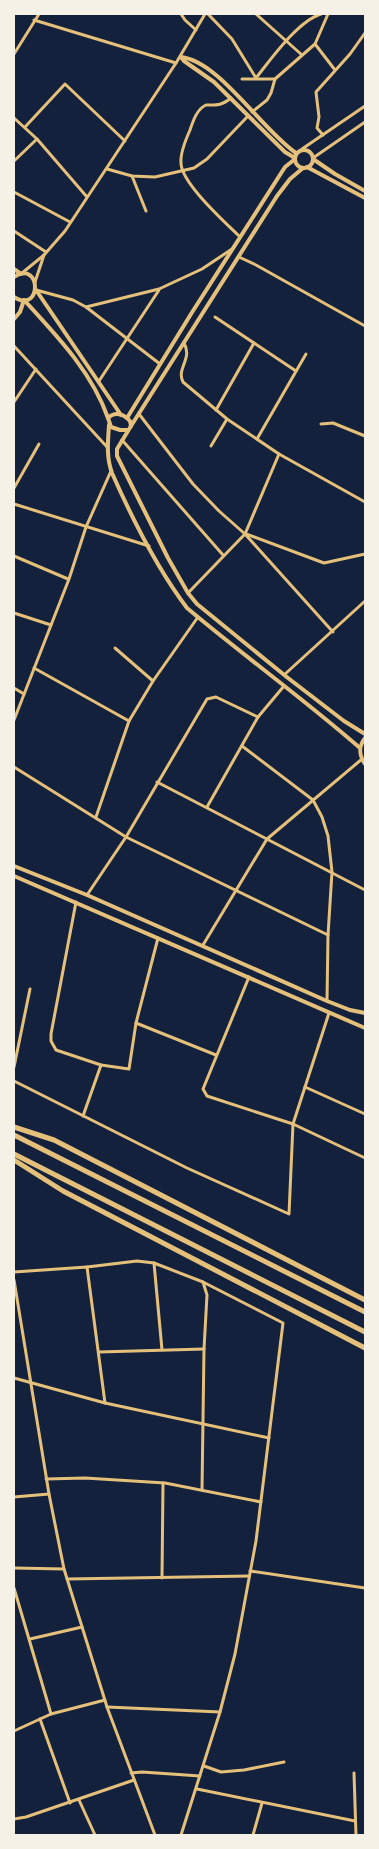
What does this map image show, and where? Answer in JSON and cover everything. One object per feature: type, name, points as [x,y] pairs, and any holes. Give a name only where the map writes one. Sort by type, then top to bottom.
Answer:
[{"type":"highway","points":[[14,1127],[54,1140],[365,1300]]},
{"type":"highway","points":[[14,1135],[365,1312]]},
{"type":"highway","points":[[14,1154],[365,1332]]},
{"type":"highway","points":[[14,1160],[64,1191],[365,1348]]},
{"type":"highway","points":[[359,1296],[365,1296]]},
{"type":"street","points":[[14,54],[39,14]]},
{"type":"street","points":[[181,14],[196,30]]},
{"type":"street","points":[[14,277],[21,274],[45,254],[70,222],[107,169],[207,14],[232,39],[256,78]]},
{"type":"street","points":[[256,14],[302,55]]},
{"type":"street","points":[[256,78],[286,42],[312,17],[321,14]]},
{"type":"street","points":[[252,112],[271,93],[275,79],[315,44],[328,14]]},
{"type":"street","points":[[34,20],[176,63]]},
{"type":"street","points":[[323,135],[317,128],[319,118],[316,92],[350,54],[365,33]]},
{"type":"street","points":[[315,44],[335,70]]},
{"type":"street","points":[[295,157],[284,152],[206,75],[180,57],[195,61],[210,70],[280,140],[295,157],[297,165],[365,198]]},
{"type":"street","points":[[242,79],[275,79]]},
{"type":"street","points":[[25,127],[65,84],[125,141]]},
{"type":"street","points":[[231,98],[220,106],[215,107],[206,104],[198,111],[187,137],[180,163],[200,197],[240,237]]},
{"type":"street","points":[[127,418],[285,167],[302,150],[365,106]]},
{"type":"street","points":[[107,169],[132,176],[155,176],[194,168],[207,159],[248,116]]},
{"type":"street","points":[[14,118],[37,139],[87,197]]},
{"type":"street","points":[[365,122],[313,158],[312,163],[285,184],[127,430],[117,449],[120,465],[168,558],[188,593],[197,604],[209,616],[284,675],[344,721],[365,734]]},
{"type":"street","points":[[14,161],[37,139]]},
{"type":"street","points":[[302,150],[308,150],[313,158],[335,174],[365,191]]},
{"type":"street","points":[[132,176],[146,211]]},
{"type":"street","points":[[14,192],[70,222]]},
{"type":"street","points":[[14,231],[45,254]]},
{"type":"street","points":[[86,307],[159,289],[202,269],[232,249]]},
{"type":"street","points":[[45,254],[35,282],[36,290],[121,415]]},
{"type":"street","points":[[239,257],[256,264],[365,326]]},
{"type":"street","points":[[14,269],[21,274],[29,276],[35,282]]},
{"type":"street","points":[[99,381],[159,289]]},
{"type":"street","points":[[36,290],[73,300],[86,307],[160,364]]},
{"type":"street","points":[[24,300],[30,298],[36,290]]},
{"type":"street","points":[[14,297],[24,300],[43,320],[81,366],[95,388],[108,418],[108,448],[111,470],[149,546],[187,608],[323,715],[360,748]]},
{"type":"street","points":[[14,319],[20,312],[24,300]]},
{"type":"street","points":[[215,317],[296,371]]},
{"type":"street","points":[[184,343],[188,353],[181,374],[183,382],[227,419],[279,454],[365,502]]},
{"type":"street","points":[[216,410],[254,343]]},
{"type":"street","points":[[14,346],[108,448]]},
{"type":"street","points":[[257,439],[306,354]]},
{"type":"street","points":[[14,402],[36,370]]},
{"type":"street","points":[[139,414],[193,484],[245,534],[333,632]]},
{"type":"street","points":[[108,418],[112,415],[121,415],[130,421],[131,426]]},
{"type":"street","points":[[211,446],[227,419]]},
{"type":"street","points":[[321,424],[333,422],[365,436]]},
{"type":"street","points":[[109,425],[115,429],[127,430]]},
{"type":"street","points":[[122,440],[223,555]]},
{"type":"street","points":[[14,488],[39,444]]},
{"type":"street","points":[[188,593],[245,534],[279,454]]},
{"type":"street","points":[[14,720],[69,580],[86,527],[111,470]]},
{"type":"street","points":[[14,504],[149,546]]},
{"type":"street","points":[[245,534],[324,563],[365,554]]},
{"type":"street","points":[[14,556],[69,580]]},
{"type":"street","points":[[284,675],[365,602]]},
{"type":"street","points":[[14,612],[51,625]]},
{"type":"street","points":[[96,817],[129,721],[153,681],[198,617]]},
{"type":"street","points":[[115,648],[153,681]]},
{"type":"street","points":[[34,668],[129,721]]},
{"type":"street","points":[[207,807],[258,718],[284,686]]},
{"type":"street","points":[[14,688],[24,694]]},
{"type":"street","points":[[87,895],[126,837],[207,699],[216,697],[258,718]]},
{"type":"street","points":[[365,738],[360,748],[365,764]]},
{"type":"street","points":[[242,746],[313,800],[322,817],[328,836],[332,872],[328,935],[327,1001]]},
{"type":"street","points":[[203,945],[267,839],[362,759]]},
{"type":"street","points":[[14,767],[126,837],[328,935]]},
{"type":"street","points":[[157,782],[365,890]]},
{"type":"street","points":[[14,866],[203,945],[327,1001],[350,1010],[365,1013]]},
{"type":"street","points":[[14,876],[365,1028]]},
{"type":"street","points":[[76,902],[51,1040],[56,1050],[101,1064],[129,1069],[136,1023],[158,938]]},
{"type":"street","points":[[249,977],[203,1089],[206,1096],[293,1124],[365,1158]]},
{"type":"street","points":[[14,1067],[30,990]]},
{"type":"street","points":[[14,1081],[187,1168],[289,1214],[293,1124],[329,1013]]},
{"type":"street","points":[[136,1023],[216,1055]]},
{"type":"street","points":[[83,1116],[101,1064]]},
{"type":"street","points":[[305,1087],[365,1114]]},
{"type":"street","points":[[14,1272],[87,1268],[137,1261],[154,1263],[203,1282],[283,1323],[261,1502],[235,1654],[204,1766],[181,1835]]},
{"type":"street","points":[[154,1263],[162,1350]]},
{"type":"street","points":[[87,1268],[105,1403]]},
{"type":"street","points":[[14,1280],[48,1494],[64,1569],[107,1707],[155,1835]]},
{"type":"street","points":[[202,1490],[202,1424],[207,1295],[203,1282]]},
{"type":"street","points":[[99,1352],[204,1349]]},
{"type":"street","points":[[14,1378],[105,1403],[269,1438]]},
{"type":"street","points":[[46,1479],[85,1478],[163,1483],[261,1502]]},
{"type":"street","points":[[162,1578],[163,1483]]},
{"type":"street","points":[[14,1497],[48,1494]]},
{"type":"street","points":[[14,1568],[64,1569]]},
{"type":"street","points":[[250,1571],[365,1588]]},
{"type":"street","points":[[67,1579],[249,1576]]},
{"type":"street","points":[[14,1588],[51,1714]]},
{"type":"street","points":[[30,1639],[82,1627]]},
{"type":"street","points":[[14,1731],[51,1714],[105,1700]]},
{"type":"street","points":[[107,1707],[220,1712]]},
{"type":"street","points":[[40,1719],[70,1803]]},
{"type":"street","points":[[204,1766],[221,1772],[244,1770],[284,1762]]},
{"type":"street","points":[[131,1773],[200,1776]]},
{"type":"street","points":[[354,1773],[356,1835]]},
{"type":"street","points":[[14,1819],[70,1803],[134,1780]]},
{"type":"street","points":[[197,1789],[355,1821]]},
{"type":"street","points":[[79,1800],[95,1835]]},
{"type":"street","points":[[253,1835],[262,1803]]}]
